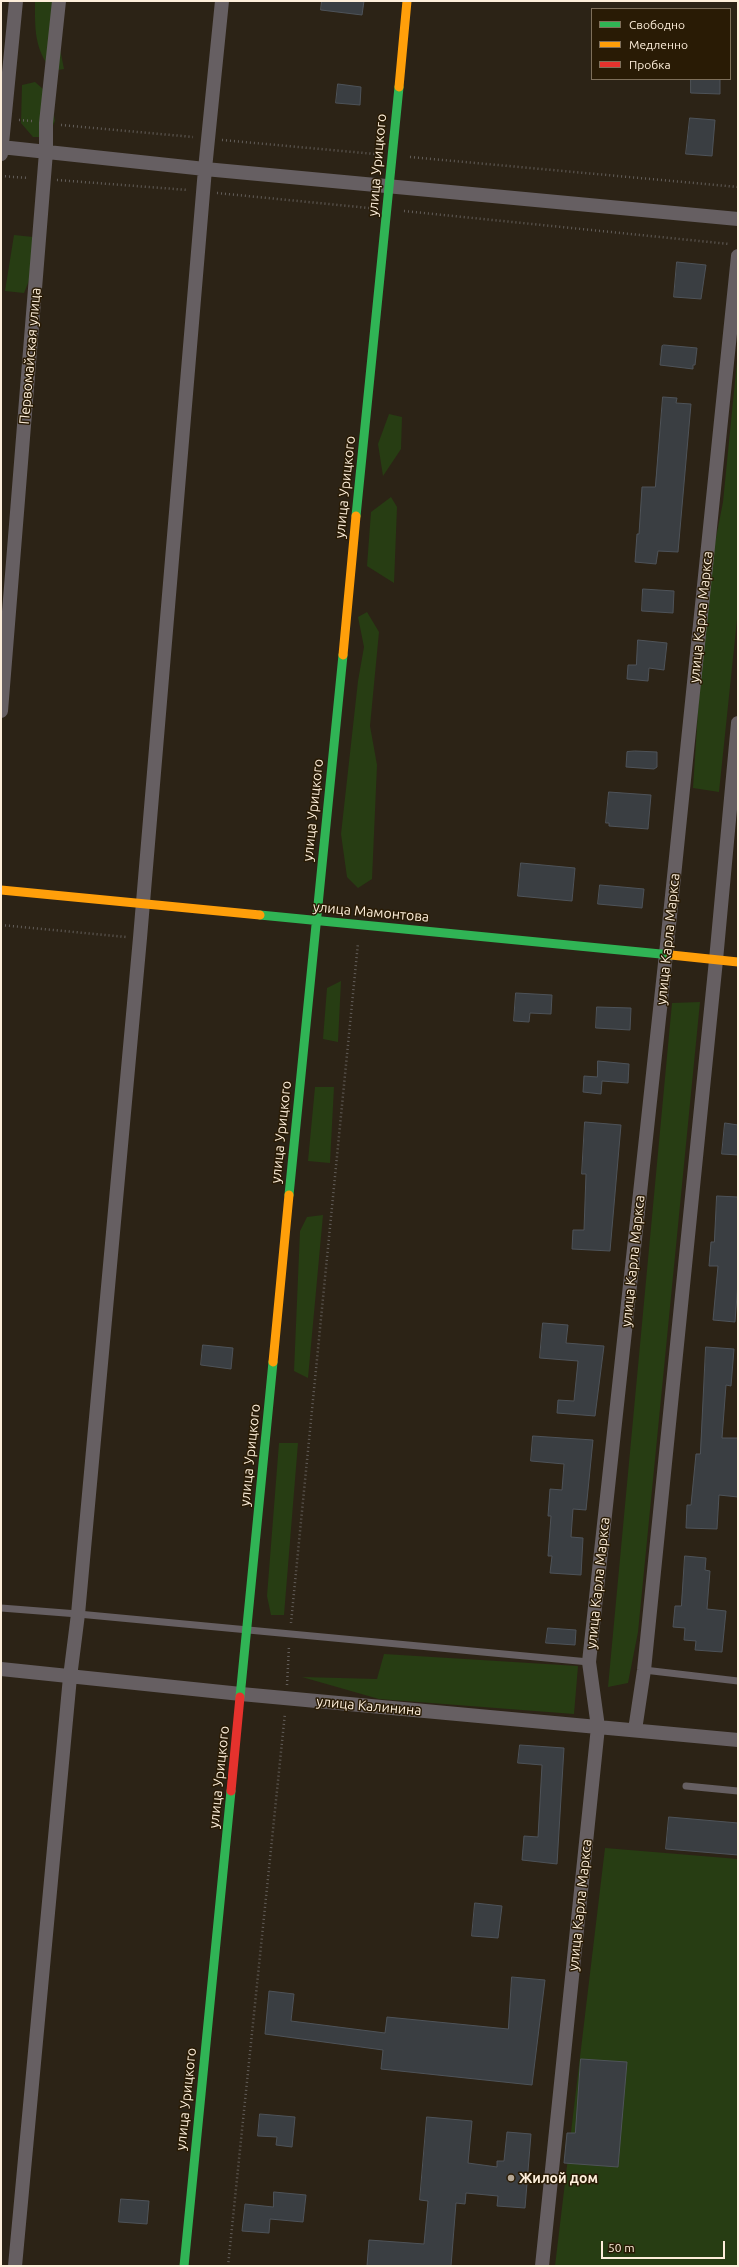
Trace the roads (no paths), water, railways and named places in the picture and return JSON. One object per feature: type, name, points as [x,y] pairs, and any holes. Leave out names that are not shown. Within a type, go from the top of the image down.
[{"type":"street","points":[[16,1],[1,150],[46,152],[205,169],[738,219]]},
{"type":"street","name":"Первомайская улица","points":[[1,711],[46,152],[46,123],[59,1]]},
{"type":"street","points":[[15,2266],[70,1677],[78,1614],[140,938],[205,169],[222,1]]},
{"type":"street","name":"улица Урицкого","points":[[184,2266],[316,920],[390,186],[407,1]]},
{"type":"street","name":"улица Карла Маркса","points":[[542,2266],[598,1727],[589,1662],[666,954],[738,256]]},
{"type":"street","points":[[635,1730],[644,1670],[716,960],[738,723]]},
{"type":"street","name":"улица Мамонтова","points":[[1,890],[738,962]]},
{"type":"street","name":"улица Калинина","points":[[1,1669],[286,1699],[738,1740]]},
{"type":"lane","points":[[1,1608],[589,1662]]},
{"type":"lane","points":[[644,1670],[738,1681]]},
{"type":"lane","points":[[686,1786],[738,1791]]},
{"type":"place","name":"Жилой дом","points":[[511,2178]]}]
